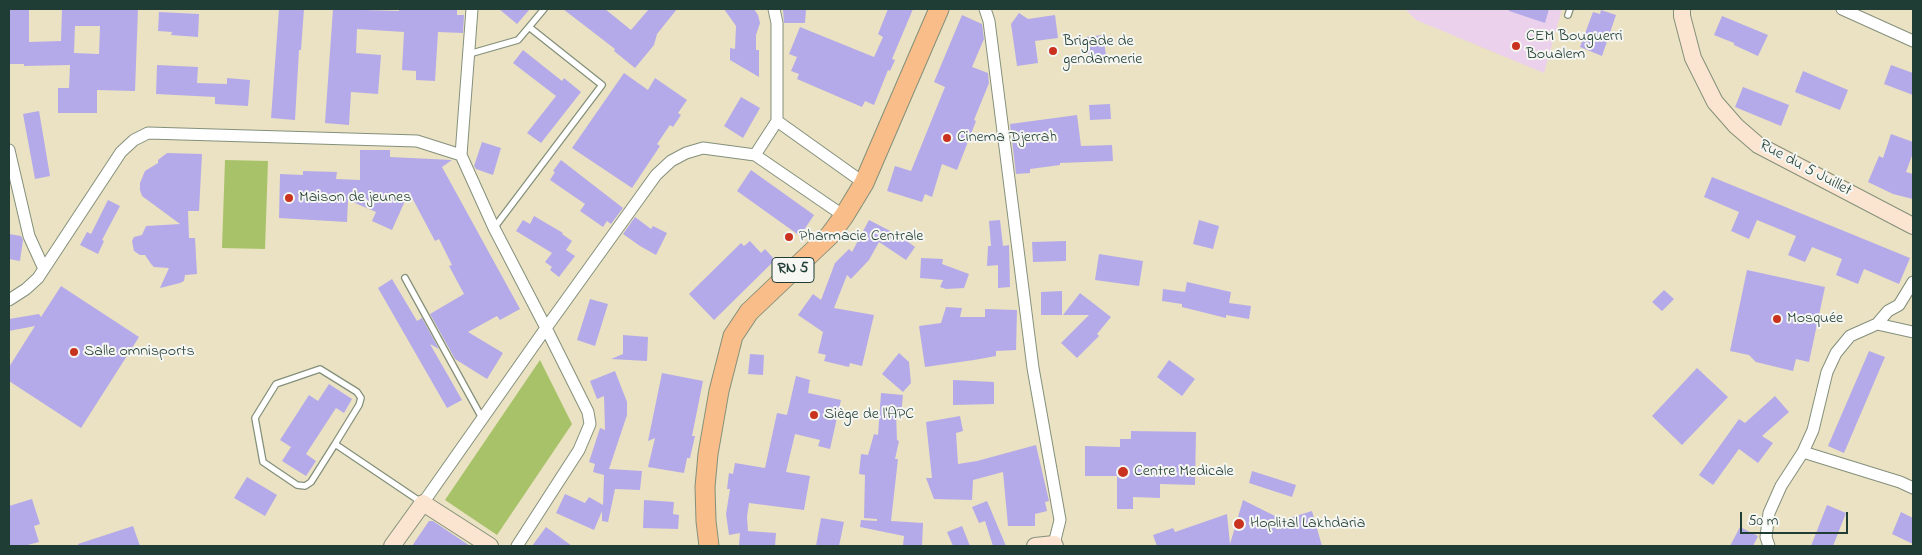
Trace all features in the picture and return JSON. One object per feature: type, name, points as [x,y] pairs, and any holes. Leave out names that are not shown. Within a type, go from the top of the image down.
[{"type":"main road","name":"RN 5","points":[[708,546],[705,487],[708,454],[719,391],[733,336],[749,312],[830,235],[844,216],[864,183],[929,28],[939,9]]},
{"type":"street","points":[[472,9],[461,155],[494,228],[588,412],[590,424],[579,450],[517,546]]},
{"type":"street","points":[[766,9],[777,23]]},
{"type":"street","points":[[755,155],[777,121],[777,23],[774,9]]},
{"type":"street","points":[[984,9],[989,20],[1033,368],[1060,520],[1055,545],[1035,546]]},
{"type":"street","name":"Rue du 5 Juillet","points":[[1682,9],[1682,16],[1694,58],[1715,102],[1736,126],[1758,145],[1913,226]]},
{"type":"street","points":[[1842,9],[1913,41]]},
{"type":"street","points":[[777,121],[864,183]]},
{"type":"street","points":[[9,300],[26,289],[38,278],[121,152],[134,140],[148,133],[416,141],[461,155]]},
{"type":"street","points":[[392,546],[641,194],[670,161],[686,153],[704,148],[755,155],[844,216]]},
{"type":"street","points":[[9,150],[29,236],[44,269]]},
{"type":"street","points":[[1769,546],[1766,537],[1769,513],[1781,486],[1803,452],[1813,430],[1826,372],[1836,353],[1850,336],[1877,324],[1888,311],[1899,305],[1913,282]]},
{"type":"street","points":[[1877,324],[1913,332]]},
{"type":"street","points":[[1803,452],[1900,482],[1913,488]]},
{"type":"street","points":[[423,503],[490,546]]},
{"type":"lane","points":[[469,54],[518,40],[544,9]]},
{"type":"lane","points":[[494,228],[602,85],[529,27]]},
{"type":"lane","points":[[405,278],[482,418]]},
{"type":"lane","points":[[320,370],[357,392],[360,398],[360,405],[335,444],[311,482],[305,486],[297,485],[263,462],[255,418],[276,384],[320,370]]},
{"type":"lane","points":[[335,444],[423,503]]},
{"type":"shaded area","name":"CEM Bouguerri Boualem","points":[[1405,9],[1562,9],[1544,73],[1416,20]]},
{"type":"green space","points":[[225,160],[268,161],[265,249],[222,248]]},
{"type":"green space","points":[[540,360],[572,424],[497,535],[445,500]]},
{"type":"building","points":[[9,9],[29,9],[29,42],[61,41],[62,9],[138,9],[135,91],[97,90],[97,113],[58,113],[58,88],[69,88],[70,65],[24,66],[24,64],[9,64]],"holes":[[[75,26],[100,26],[99,54],[74,53]]]},
{"type":"building","points":[[279,9],[304,9],[301,50],[299,50],[295,120],[271,118]]},
{"type":"building","points":[[333,9],[399,11],[399,9],[457,9],[457,15],[464,15],[463,33],[438,32],[435,81],[416,80],[416,71],[402,70],[404,32],[357,29],[356,53],[381,55],[378,94],[351,92],[349,125],[325,123]]},
{"type":"building","points":[[499,9],[530,9],[517,24]]},
{"type":"building","points":[[563,9],[605,9],[631,30],[649,9],[677,9],[657,34],[654,45],[635,68],[614,51],[615,49]]},
{"type":"building","points":[[724,9],[754,9],[758,15],[760,23],[756,35],[756,50],[759,50],[759,77],[730,60],[730,48],[735,49],[736,26]]},
{"type":"building","points":[[888,9],[913,9],[892,59],[895,60],[890,71],[888,70],[874,105],[865,101],[862,107],[797,79],[799,74],[791,71],[797,57],[789,54],[800,27],[874,57],[883,37],[878,34]]},
{"type":"building","points":[[1510,9],[1549,9],[1545,23],[1509,11]]},
{"type":"building","points":[[783,10],[806,10],[805,23],[784,23]]},
{"type":"building","points":[[1601,10],[1616,15],[1602,56],[1580,47],[1593,12],[1600,14]]},
{"type":"building","points":[[159,12],[199,14],[198,37],[171,35],[172,32],[158,31]]},
{"type":"building","points":[[1019,13],[1028,19],[1055,15],[1058,38],[1035,41],[1038,63],[1017,66],[1011,24]]},
{"type":"building","points":[[962,15],[982,24],[984,39],[972,67],[988,73],[989,83],[957,170],[942,164],[932,197],[925,194],[922,202],[887,191],[895,166],[911,171],[945,87],[934,82]]},
{"type":"building","points":[[1722,16],[1768,35],[1758,56],[1714,35]]},
{"type":"building","points":[[1103,35],[1107,62],[1089,64],[1086,37]]},
{"type":"building","points":[[523,50],[562,81],[564,78],[581,92],[541,143],[527,133],[556,96],[513,63]]},
{"type":"building","points":[[157,65],[198,67],[197,83],[227,84],[227,78],[250,80],[248,106],[215,104],[215,97],[156,94]]},
{"type":"building","points":[[1891,65],[1913,73],[1913,95],[1884,84]]},
{"type":"building","points":[[1803,71],[1848,90],[1840,110],[1795,92]]},
{"type":"building","points":[[624,73],[648,90],[655,78],[687,100],[678,113],[681,115],[673,127],[670,125],[657,144],[660,146],[632,188],[572,148]]},
{"type":"building","points":[[1743,87],[1789,105],[1781,126],[1735,107]]},
{"type":"building","points":[[741,97],[760,108],[743,138],[724,126]]},
{"type":"building","points":[[1110,104],[1111,119],[1090,120],[1089,105]]},
{"type":"building","points":[[39,111],[50,176],[35,179],[23,114]]},
{"type":"building","points":[[1077,115],[1081,146],[1112,145],[1113,161],[1060,163],[1060,165],[1030,169],[1030,173],[1016,174],[1010,124]]},
{"type":"building","points":[[1891,134],[1913,142],[1913,153],[1906,172],[1913,174],[1913,199],[1893,194],[1868,182],[1879,156],[1883,158]]},
{"type":"building","points":[[482,142],[501,148],[493,175],[476,169],[474,166]]},
{"type":"building","points":[[360,150],[390,150],[390,157],[452,160],[442,167],[520,309],[500,320],[497,316],[468,332],[503,353],[487,379],[455,359],[430,314],[464,294],[449,266],[452,265],[439,239],[435,241],[409,192],[392,230],[372,221],[376,212],[348,200],[347,222],[279,218],[280,174],[303,175],[303,171],[337,172],[336,179],[360,180]]},
{"type":"building","points":[[167,153],[202,154],[199,211],[188,211],[189,238],[195,238],[197,274],[185,275],[184,281],[160,288],[169,268],[154,267],[145,255],[140,255],[134,251],[132,241],[134,237],[142,235],[146,226],[180,224],[142,196],[140,190],[140,183],[145,171],[158,163],[158,160]]},
{"type":"building","points":[[561,160],[623,208],[611,224],[607,221],[603,227],[580,211],[585,204],[550,180],[555,172],[553,171]]},
{"type":"building","points":[[751,170],[814,215],[800,236],[737,191]]},
{"type":"building","points":[[1712,177],[1910,258],[1899,284],[1864,269],[1858,284],[1836,275],[1842,259],[1812,247],[1805,262],[1788,255],[1796,236],[1757,220],[1749,239],[1731,231],[1739,212],[1704,197]]},
{"type":"building","points":[[108,200],[120,206],[102,240],[104,241],[98,254],[80,245],[87,232],[91,234]]},
{"type":"building","points":[[534,216],[563,233],[572,241],[566,250],[575,256],[559,277],[550,270],[552,267],[545,262],[552,253],[516,231],[523,220],[530,224]]},
{"type":"building","points":[[635,217],[651,229],[653,226],[667,233],[656,255],[623,234]]},
{"type":"building","points":[[869,220],[900,236],[915,247],[906,260],[879,242],[869,260],[851,279],[847,275],[834,308],[874,315],[862,366],[850,363],[849,367],[824,361],[826,355],[818,353],[823,332],[798,315],[813,294],[821,300],[835,263],[849,249],[852,252]]},
{"type":"building","points":[[1000,220],[1003,246],[1009,245],[1010,287],[998,288],[998,265],[987,266],[988,246],[991,246],[989,221]]},
{"type":"building","points":[[1199,220],[1219,226],[1213,249],[1193,244]]},
{"type":"building","points":[[9,234],[21,236],[23,240],[20,261],[9,259]]},
{"type":"building","points":[[750,241],[761,253],[765,249],[775,260],[714,320],[689,294],[741,243],[744,246]]},
{"type":"building","points":[[1066,241],[1066,261],[1033,262],[1032,242]]},
{"type":"building","points":[[1099,254],[1143,261],[1139,286],[1095,280]]},
{"type":"building","points":[[921,258],[943,259],[942,264],[969,274],[964,288],[946,289],[940,287],[943,280],[920,278]]},
{"type":"building","name":"Mosquée","points":[[1747,270],[1825,287],[1809,362],[1796,359],[1793,371],[1756,362],[1749,355],[1730,351]]},
{"type":"building","points":[[392,279],[417,321],[422,318],[439,349],[430,344],[462,400],[447,408],[378,288]]},
{"type":"building","points":[[1187,282],[1231,292],[1229,303],[1251,306],[1249,319],[1226,315],[1226,318],[1182,307],[1182,304],[1162,301],[1163,289],[1185,292]]},
{"type":"building","name":"Salle omnisports","points":[[61,286],[139,337],[81,428],[9,381],[9,367],[35,326],[9,331],[9,319],[39,314],[41,317]]},
{"type":"building","points":[[1664,290],[1674,299],[1662,311],[1652,302]]},
{"type":"building","points":[[1062,291],[1062,315],[1041,315],[1041,292]]},
{"type":"building","points":[[1080,293],[1111,317],[1097,334],[1099,336],[1077,358],[1061,343],[1089,315],[1063,315]]},
{"type":"building","points":[[590,299],[608,304],[595,346],[577,340]]},
{"type":"building","points":[[946,307],[962,308],[960,317],[985,317],[985,309],[1017,310],[1016,350],[996,351],[996,356],[925,367],[919,326],[941,323]]},
{"type":"building","points":[[623,335],[648,337],[647,361],[611,359],[623,354]]},
{"type":"building","points":[[1869,351],[1885,357],[1844,453],[1828,446]]},
{"type":"building","points":[[899,353],[909,362],[911,383],[903,392],[882,374]]},
{"type":"building","points":[[750,354],[764,355],[763,375],[748,374]]},
{"type":"building","points":[[1169,360],[1195,379],[1182,396],[1157,377]]},
{"type":"building","points":[[1697,368],[1728,397],[1682,445],[1652,416]]},
{"type":"building","points":[[615,371],[627,402],[627,415],[609,469],[642,471],[640,490],[615,489],[608,522],[602,521],[602,511],[594,530],[556,513],[565,494],[585,503],[589,497],[603,505],[604,475],[593,472],[595,464],[589,462],[600,428],[605,430],[604,396],[597,399],[590,381]]},
{"type":"building","points":[[662,373],[703,381],[692,436],[695,436],[684,473],[648,467],[655,438],[648,441]]},
{"type":"building","points":[[796,376],[810,380],[808,393],[841,400],[830,449],[818,446],[820,440],[795,434],[786,472],[810,476],[804,510],[749,503],[748,531],[776,533],[775,546],[739,546],[740,533],[729,535],[726,514],[730,489],[727,489],[729,473],[733,474],[735,463],[765,468],[777,413],[787,415]]},
{"type":"building","points":[[953,380],[994,382],[994,404],[953,405]]},
{"type":"building","points":[[329,384],[352,399],[344,413],[336,408],[306,454],[316,461],[306,476],[282,461],[291,447],[280,440],[309,395],[318,401]]},
{"type":"building","points":[[881,393],[903,395],[901,415],[896,414],[897,440],[899,441],[895,459],[898,459],[891,521],[923,523],[922,546],[903,546],[904,536],[860,527],[861,520],[877,521],[877,519],[864,518],[865,475],[859,474],[861,454],[868,455],[874,434],[878,435]]},
{"type":"building","points":[[1775,396],[1789,412],[1762,436],[1773,443],[1758,463],[1739,449],[1713,485],[1699,475],[1739,419],[1745,423]]},
{"type":"building","points":[[960,416],[963,431],[956,433],[958,464],[977,461],[1036,445],[1049,501],[1045,502],[1047,511],[1035,514],[1035,526],[1008,526],[1003,472],[973,480],[972,500],[934,499],[926,478],[932,478],[926,422]]},
{"type":"building","name":"Centre Medicale","points":[[1131,431],[1196,432],[1195,485],[1160,484],[1160,498],[1133,497],[1133,509],[1117,509],[1117,476],[1085,476],[1085,446],[1120,447],[1120,439],[1131,439]]},
{"type":"building","points":[[1252,471],[1296,485],[1292,497],[1249,483]]},
{"type":"building","points":[[247,477],[277,495],[265,516],[234,498]]},
{"type":"building","points":[[32,499],[40,524],[34,526],[39,542],[24,546],[9,546],[9,506]]},
{"type":"building","points":[[644,500],[674,502],[673,514],[679,515],[678,529],[643,528]]},
{"type":"building","name":"Hoplital Lakhdaria","points":[[1243,500],[1283,520],[1312,511],[1322,546],[1157,546],[1153,535],[1173,528],[1175,532],[1227,514],[1230,544]]},
{"type":"building","points":[[987,501],[1006,546],[993,546],[985,521],[979,523],[972,507]]},
{"type":"building","points":[[1827,505],[1846,513],[1833,546],[1811,546]]},
{"type":"building","points":[[1901,512],[1913,518],[1913,544],[1892,534]]},
{"type":"building","points":[[821,518],[844,522],[839,546],[816,546]]},
{"type":"building","points":[[429,521],[433,521],[470,546],[412,546]]},
{"type":"building","points":[[133,526],[140,546],[79,546],[78,544]]},
{"type":"building","points":[[962,526],[970,546],[953,546],[947,532]]},
{"type":"building","points":[[546,527],[572,546],[532,546]]},
{"type":"building","points":[[1740,527],[1758,536],[1753,546],[1730,546]]},
{"type":"place","name":"CEM Bouguerri Boualem","points":[[1516,46]]},
{"type":"place","name":"Brigade de gendarmerie","points":[[1053,51]]},
{"type":"place","name":"Cinema Djerrah","points":[[947,138]]},
{"type":"place","name":"Maison de jeunes","points":[[289,198]]},
{"type":"place","name":"Pharmacie Centrale","points":[[789,237]]},
{"type":"place","name":"Mosquée","points":[[1777,319]]},
{"type":"place","name":"Salle omnisports","points":[[74,352]]},
{"type":"place","name":"Siège de l'APC","points":[[814,415]]},
{"type":"place","name":"Centre Medicale","points":[[1123,472]]},
{"type":"place","name":"Hoplital Lakhdaria","points":[[1239,524]]}]
